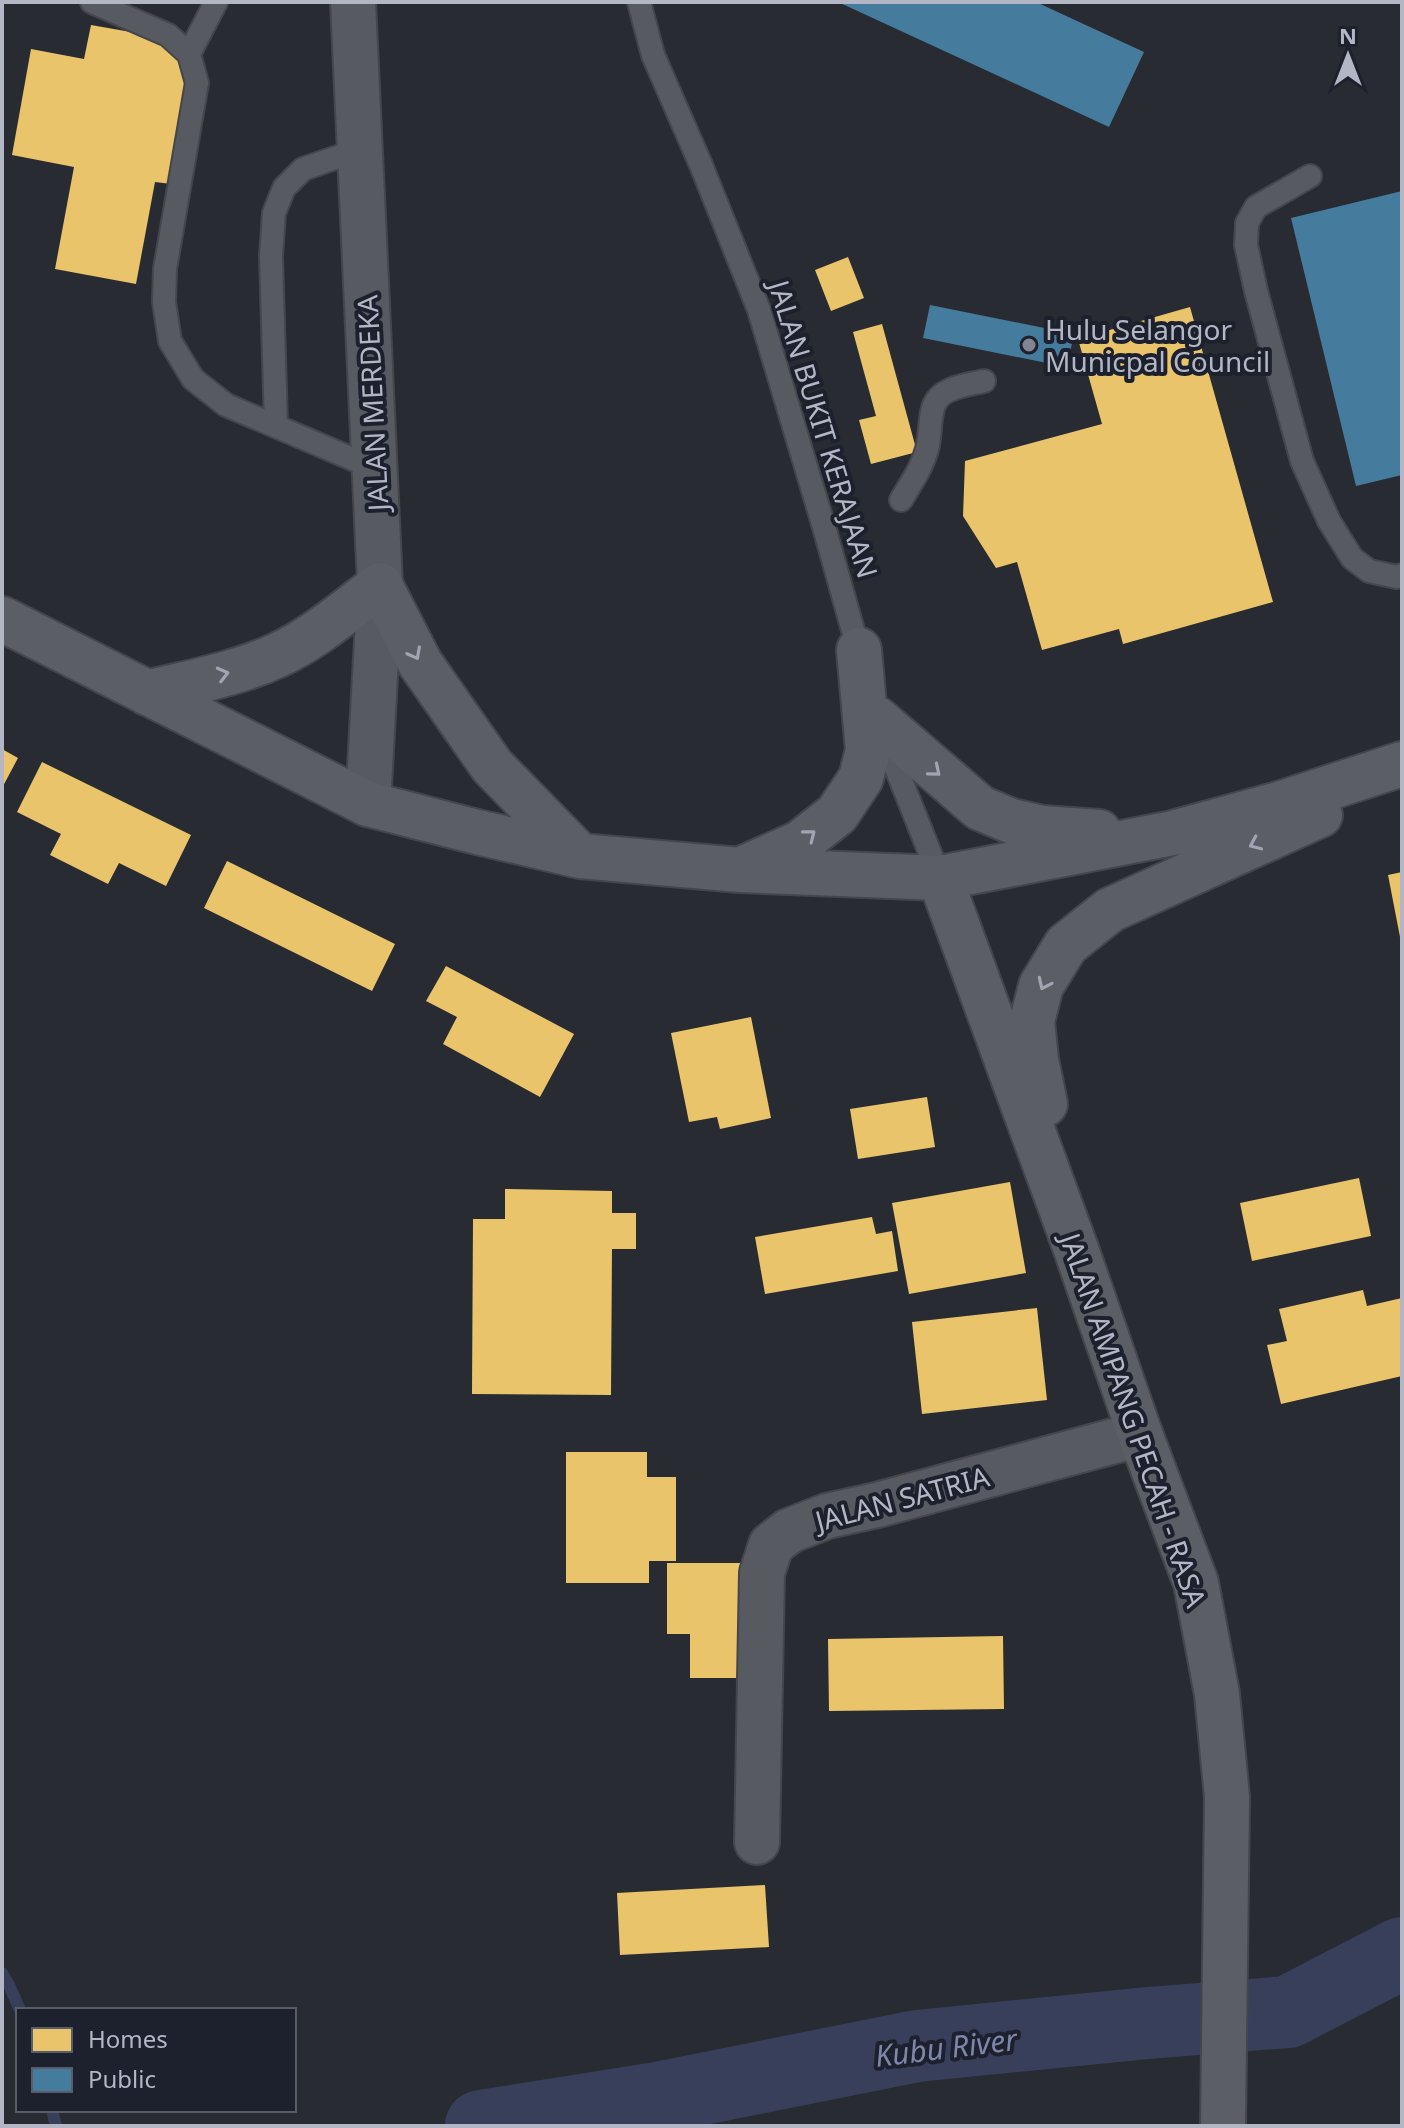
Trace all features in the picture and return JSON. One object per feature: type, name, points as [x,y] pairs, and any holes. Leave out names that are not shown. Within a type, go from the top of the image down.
[{"type":"main road","points":[[147,693],[236,671],[280,654],[328,624],[380,585],[420,663],[492,766],[580,856]]},
{"type":"main road","points":[[2,619],[368,804],[580,856],[740,870],[940,878],[1173,833],[1279,804],[1402,764]]},
{"type":"main road","points":[[740,870],[800,843],[837,814],[861,778],[868,750],[859,650]]},
{"type":"main road","points":[[877,719],[980,808],[1011,821],[1042,828],[1173,833]]},
{"type":"main road","points":[[1076,1249],[1036,1060],[1032,1021],[1041,986],[1066,945],[1110,910],[1402,777]]},
{"type":"main road","name":"JALAN AMPANG PECAH - RASA","points":[[940,878],[1196,1583],[1217,1694],[1227,1797],[1224,2124]]},
{"type":"street","name":"JALAN MERDEKA","points":[[353,2],[380,585],[368,804]]},
{"type":"street","name":"JALAN SATRIA","points":[[757,1842],[762,1573],[771,1545],[789,1531],[827,1516],[1140,1434]]},
{"type":"lane","points":[[92,2],[168,35],[189,54],[197,83],[165,269],[164,302],[170,341],[193,379],[226,405],[376,469]]},
{"type":"lane","points":[[189,54],[216,2]]},
{"type":"lane","name":"JALAN BUKIT KERAJAAN","points":[[639,2],[653,55],[759,310],[877,719],[940,878]]},
{"type":"lane","points":[[276,426],[271,256],[274,213],[284,188],[303,169],[361,149]]},
{"type":"lane","points":[[1310,176],[1256,207],[1247,223],[1246,245],[1256,291],[1302,461],[1329,521],[1352,558],[1369,571],[1397,577],[1402,575]]},
{"type":"lane","points":[[901,500],[928,447],[934,403],[944,393],[984,381]]},
{"type":"building: Homes","points":[[91,25],[165,38],[164,47],[187,51],[182,77],[191,78],[171,184],[155,182],[136,284],[55,269],[74,167],[12,155],[31,49],[84,59]]},
{"type":"building: Homes","points":[[848,257],[864,298],[831,311],[815,270]]},
{"type":"building: Homes","points":[[1190,307],[1273,602],[1123,644],[1119,629],[1042,650],[1017,562],[996,568],[963,516],[965,461],[1102,424],[1078,339]]},
{"type":"building: Homes","points":[[882,324],[917,452],[871,464],[859,420],[876,416],[853,332]]},
{"type":"building: Homes","points":[[2,749],[18,758],[2,788]]},
{"type":"building: Homes","points":[[42,762],[191,835],[166,886],[119,863],[108,884],[50,855],[61,834],[17,812]]},
{"type":"building: Homes","points":[[227,861],[395,944],[372,991],[204,908]]},
{"type":"building: Homes","points":[[1402,872],[1402,942],[1401,942],[1388,875]]},
{"type":"building: Homes","points":[[446,966],[574,1034],[540,1097],[443,1044],[457,1017],[426,1001]]},
{"type":"building: Homes","points":[[751,1017],[771,1118],[720,1129],[717,1117],[689,1122],[671,1033]]},
{"type":"building: Homes","points":[[927,1097],[935,1147],[858,1159],[850,1109]]},
{"type":"building: Homes","points":[[1359,1178],[1371,1236],[1252,1261],[1240,1203]]},
{"type":"building: Homes","points":[[1010,1182],[1026,1273],[909,1294],[892,1203]]},
{"type":"building: Homes","points":[[505,1189],[612,1191],[612,1213],[636,1213],[636,1249],[612,1249],[611,1395],[472,1394],[473,1219],[505,1219]]},
{"type":"building: Homes","points":[[872,1217],[876,1234],[892,1231],[898,1271],[765,1294],[755,1237]]},
{"type":"building: Homes","points":[[1363,1290],[1367,1306],[1402,1298],[1402,1376],[1281,1404],[1267,1345],[1287,1341],[1279,1309]]},
{"type":"building: Homes","points":[[1037,1308],[1047,1400],[922,1414],[912,1322]]},
{"type":"building: Homes","points":[[566,1452],[647,1452],[647,1477],[676,1477],[676,1561],[649,1561],[649,1583],[566,1583]]},
{"type":"building: Homes","points":[[667,1563],[746,1563],[746,1678],[690,1678],[690,1634],[667,1634]]},
{"type":"building: Homes","points":[[1003,1636],[1004,1709],[829,1711],[828,1639]]},
{"type":"building: Homes","points":[[765,1885],[769,1947],[620,1955],[617,1893]]},
{"type":"building: Public","points":[[838,2],[1036,2],[1144,52],[1109,127]]},
{"type":"building: Public","points":[[1402,191],[1402,475],[1356,486],[1291,218]]},
{"type":"building: Public","points":[[930,305],[1074,334],[1067,367],[923,338]]},
{"type":"waterway","name":"Kubu River","points":[[481,2126],[657,2098],[917,2046],[1288,2012],[1402,1953]]},
{"type":"waterway","points":[[2,1973],[19,2008]]},
{"type":"waterway","points":[[52,2112],[56,2126]]},
{"type":"place","name":"Hulu Selangor Municpal Council","points":[[1029,345]]}]
